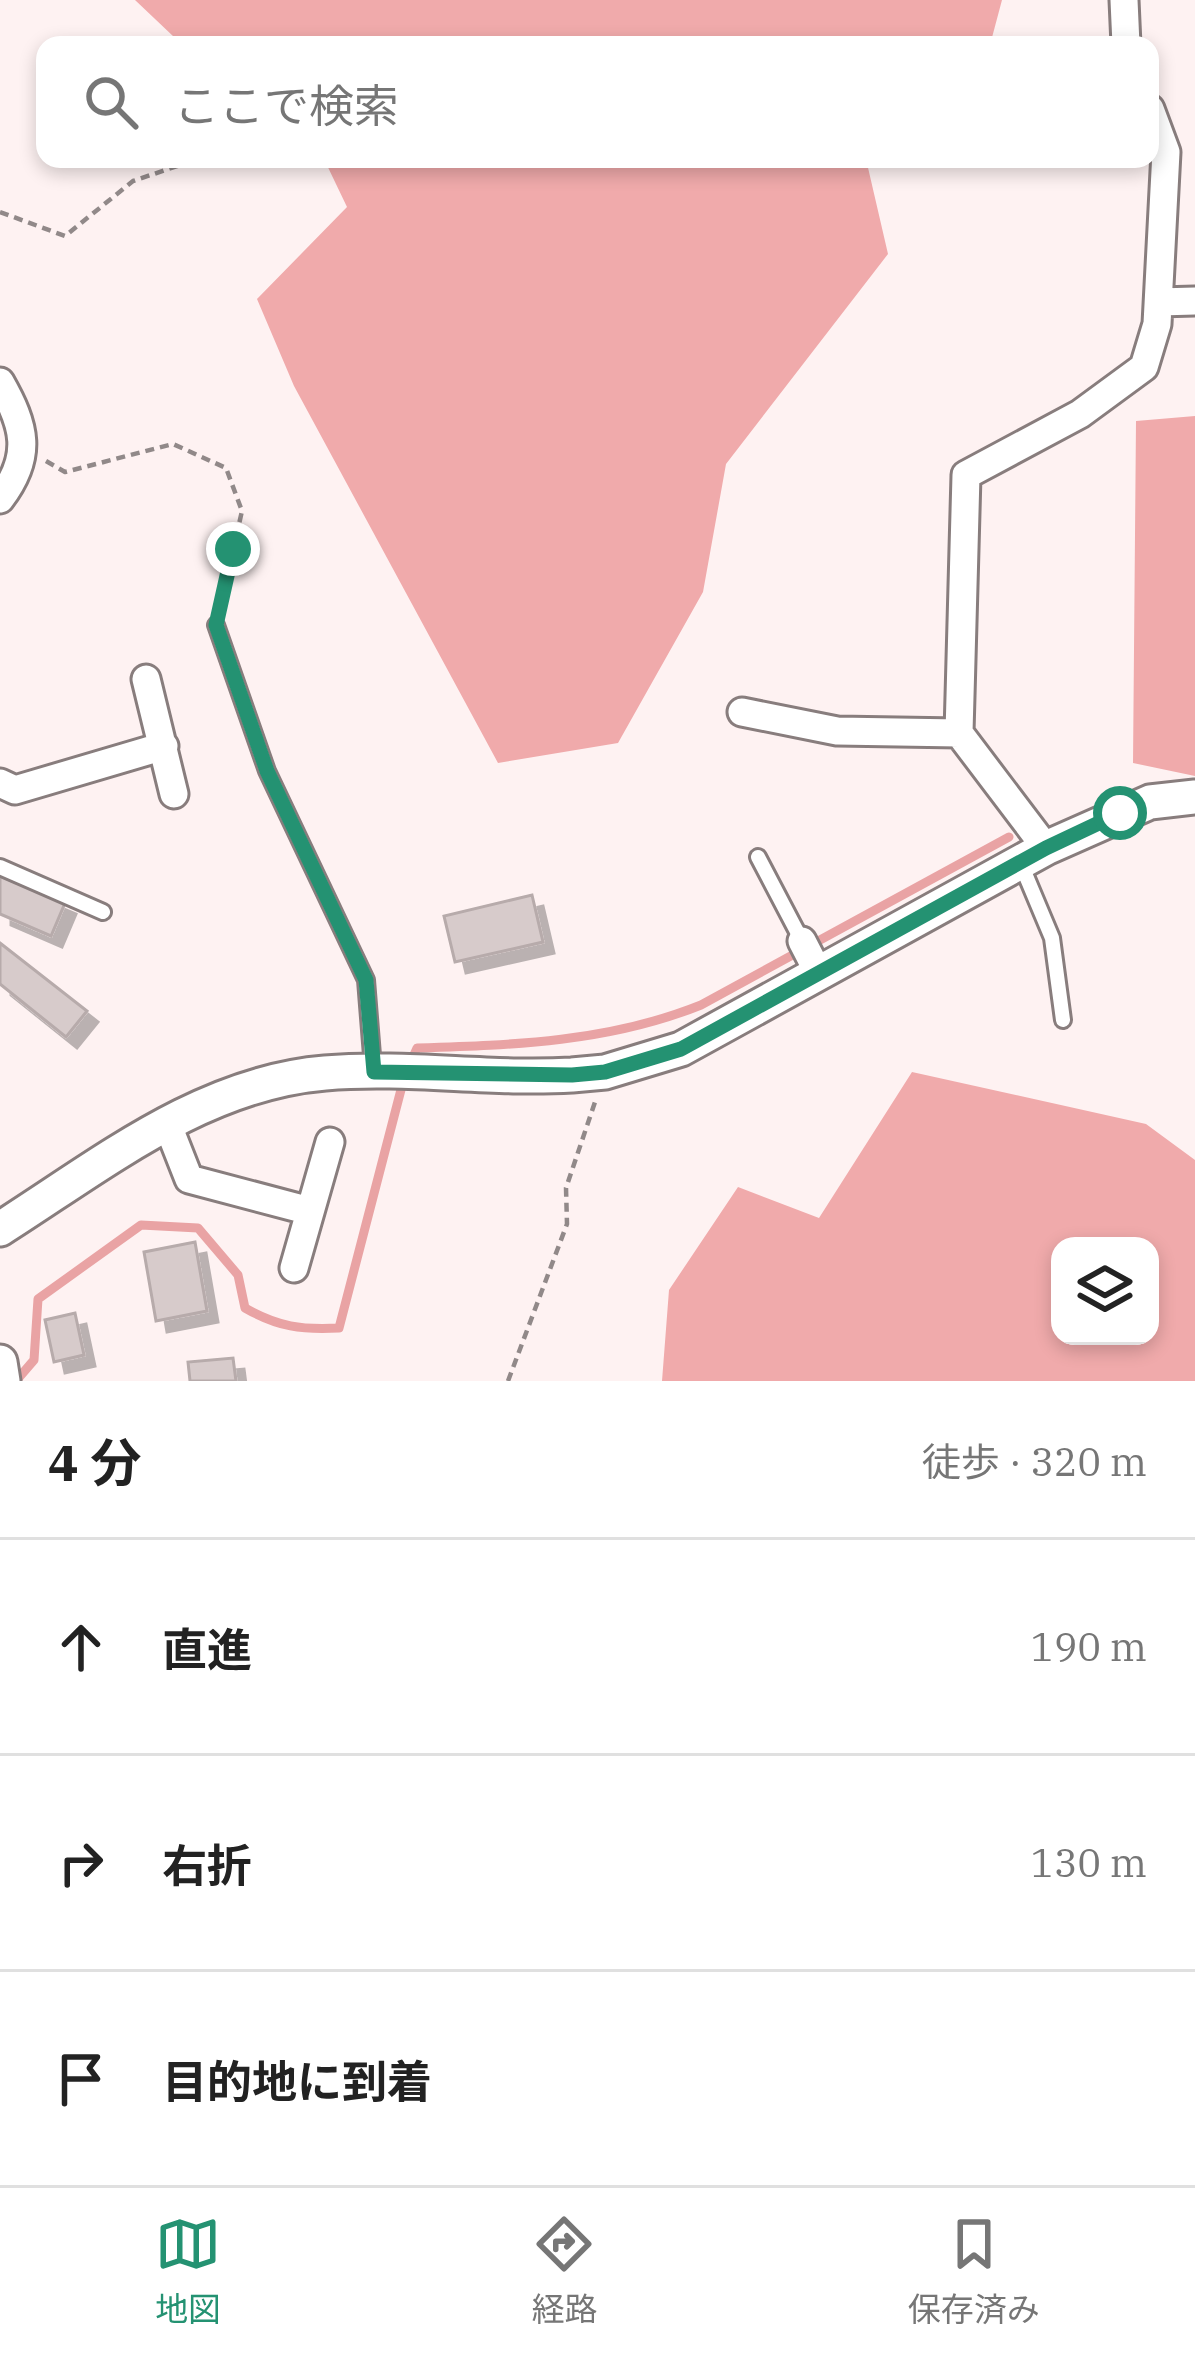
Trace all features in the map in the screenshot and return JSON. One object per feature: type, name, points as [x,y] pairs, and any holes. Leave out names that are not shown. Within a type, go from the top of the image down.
[{"type":"street","points":[[1124,0],[1126,36]]},
{"type":"street","points":[[1034,855],[959,733],[966,476],[1080,414],[1144,367],[1159,302],[1166,152],[1159,133]]},
{"type":"street","points":[[1159,302],[1195,301]]},
{"type":"street","points":[[0,382],[22,420],[26,449],[15,480],[0,499]]},
{"type":"street","points":[[146,679],[174,794]]},
{"type":"street","points":[[742,712],[837,731],[959,733]]},
{"type":"street","points":[[0,783],[15,790],[164,746]]},
{"type":"street","points":[[0,1229],[167,1123],[273,1081],[380,1073],[605,1072],[681,1049],[810,956],[1150,802],[1195,797]]},
{"type":"street","points":[[167,1123],[189,1179],[310,1210]]},
{"type":"street","points":[[294,1268],[330,1142]]},
{"type":"street","points":[[0,1366],[3,1381]]},
{"type":"lane","points":[[216,625],[267,771],[366,980],[380,1073]]},
{"type":"lane","points":[[1034,855],[1064,1020]]},
{"type":"lane","points":[[758,857],[810,956]]},
{"type":"lane","points":[[0,867],[103,911]]},
{"type":"path","points":[[0,212],[65,236],[133,182],[173,168]]},
{"type":"path","points":[[26,449],[64,472],[173,444],[226,468],[242,511],[216,625]]},
{"type":"path","points":[[508,1381],[567,1224],[566,1188],[605,1072]]},
{"type":"shaded area","points":[[135,0],[1002,0],[992,36],[173,36]]},
{"type":"shaded area","points":[[328,168],[868,168],[888,254],[726,464],[703,592],[618,743],[498,763],[294,386],[257,299],[347,207]]},
{"type":"shaded area","points":[[1195,416],[1195,776],[1133,763],[1136,421]]},
{"type":"shaded area","points":[[912,1072],[1146,1124],[1195,1160],[1195,1381],[662,1381],[669,1290],[738,1187],[819,1218]]},
{"type":"building","points":[[0,876],[65,903],[51,936],[0,914]]},
{"type":"building","points":[[532,895],[543,942],[455,962],[444,916]]},
{"type":"building","points":[[0,943],[87,1011],[66,1037],[0,984]]},
{"type":"building","points":[[195,1242],[207,1311],[156,1321],[144,1252]]},
{"type":"building","points":[[75,1313],[84,1355],[54,1362],[45,1320]]},
{"type":"building","points":[[233,1358],[236,1381],[190,1381],[188,1362]]},
{"type":"waterway","points":[[409,1066],[417,1048],[597,1034],[701,1005],[1009,837]]},
{"type":"waterway","points":[[16,1381],[34,1360],[38,1299],[141,1225],[198,1228],[238,1275],[245,1308],[290,1326],[339,1328],[403,1082]]},
{"type":"route","points":[[233,549],[216,625],[267,771],[366,980],[374,1072],[529,1078],[572,1075],[605,1072],[681,1049],[1046,848],[1120,813]]}]
